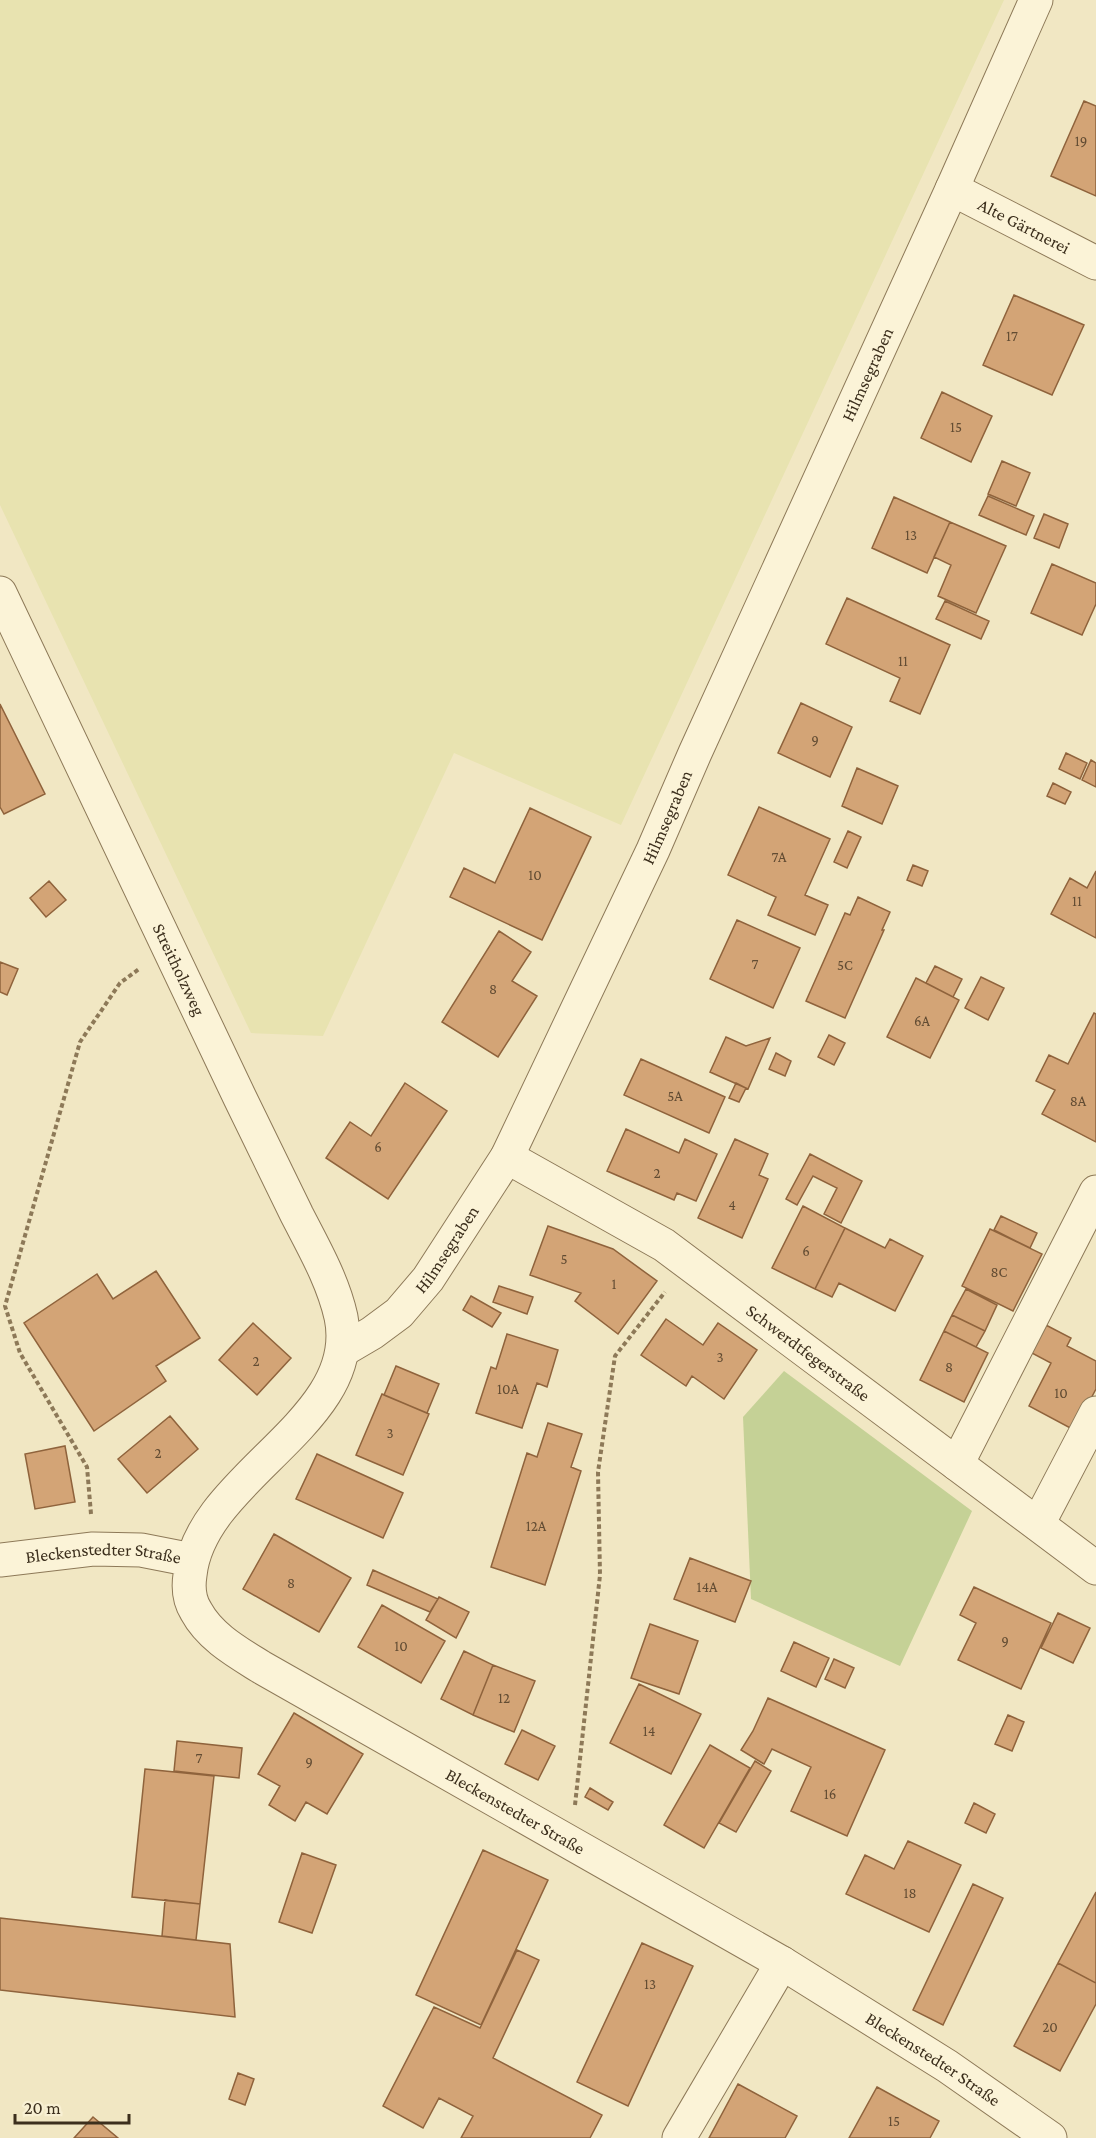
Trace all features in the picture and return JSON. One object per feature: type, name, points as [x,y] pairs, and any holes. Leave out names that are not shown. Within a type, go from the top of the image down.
[{"type":"street","name":"Hilmsegraben","points":[[344,1350],[399,1313],[428,1279],[507,1156],[653,850],[1036,0]]},
{"type":"street","name":"Alte Gärtnerei","points":[[952,189],[1096,263]]},
{"type":"street","name":"Streitholzweg","points":[[0,593],[267,1156],[328,1276],[341,1319],[344,1350]]},
{"type":"street","name":"Schwerdtfegerstraße","points":[[507,1156],[664,1245],[1096,1568]]},
{"type":"street","points":[[957,1464],[1096,1192]]},
{"type":"street","points":[[192,1560],[201,1537],[224,1505],[319,1403],[336,1372],[344,1350]]},
{"type":"street","points":[[1038,1524],[1096,1413]]},
{"type":"street","name":"Bleckenstedter Straße","points":[[0,1560],[93,1549],[141,1550],[192,1560],[189,1580],[190,1597],[196,1611],[211,1632],[226,1644],[261,1667],[782,1963],[938,2060],[1050,2138]]},
{"type":"street","points":[[679,2138],[782,1963]]},
{"type":"path","points":[[93,1549],[87,1467],[20,1353],[5,1306],[80,1042],[120,983],[168,947]]},
{"type":"path","points":[[571,1843],[600,1575],[598,1472],[615,1356],[687,1262]]},
{"type":"shaded area","points":[[0,0],[1004,0],[621,825],[454,753],[323,1036],[251,1033],[0,505]]},
{"type":"green space","points":[[784,1371],[972,1511],[900,1666],[751,1599],[743,1417]]},
{"type":"building","points":[[1084,101],[1096,106],[1096,196],[1051,176]]},
{"type":"building","points":[[1014,295],[1084,325],[1052,395],[983,365]]},
{"type":"building","points":[[942,392],[992,416],[971,462],[921,438]]},
{"type":"building","points":[[1002,461],[1030,473],[1016,506],[988,494]]},
{"type":"building","points":[[988,496],[1034,516],[1026,535],[979,515]]},
{"type":"building","points":[[894,497],[950,522],[927,573],[872,548]]},
{"type":"building","points":[[1044,514],[1068,524],[1059,548],[1034,538]]},
{"type":"building","points":[[950,522],[1006,546],[976,613],[938,596],[951,565],[934,557]]},
{"type":"building","points":[[1052,564],[1096,583],[1096,604],[1082,635],[1031,613]]},
{"type":"building","points":[[847,598],[950,645],[920,714],[890,701],[900,678],[826,644]]},
{"type":"building","points":[[945,601],[989,621],[981,639],[936,619]]},
{"type":"building","points":[[801,703],[852,727],[830,777],[778,753]]},
{"type":"building","points":[[0,704],[45,794],[4,814],[0,807]]},
{"type":"building","points":[[1066,753],[1087,763],[1080,779],[1059,769]]},
{"type":"building","points":[[1091,760],[1096,763],[1096,787],[1082,780]]},
{"type":"building","points":[[857,768],[898,786],[882,824],[842,806]]},
{"type":"building","points":[[1053,783],[1071,792],[1065,804],[1047,796]]},
{"type":"building","points":[[759,807],[830,839],[805,895],[828,905],[815,935],[768,915],[776,897],[728,875]]},
{"type":"building","points":[[530,808],[591,837],[542,940],[450,897],[464,868],[495,883]]},
{"type":"building","points":[[848,831],[861,837],[847,868],[834,862]]},
{"type":"building","points":[[913,865],[928,871],[922,886],[907,880]]},
{"type":"building","points":[[1096,871],[1096,938],[1051,914],[1070,878],[1087,888]]},
{"type":"building","points":[[49,881],[66,900],[46,917],[30,898]]},
{"type":"building","points":[[858,897],[890,912],[845,1018],[806,1001],[845,913],[850,915]]},
{"type":"building","points":[[737,920],[800,948],[773,1008],[710,979]]},
{"type":"building","points":[[499,931],[531,952],[512,981],[537,996],[498,1057],[442,1022]]},
{"type":"building","points":[[0,962],[18,969],[7,995],[0,992]]},
{"type":"building","points":[[935,966],[962,979],[953,997],[926,983]]},
{"type":"building","points":[[981,977],[1004,988],[988,1020],[965,1008]]},
{"type":"building","points":[[916,978],[959,1000],[930,1058],[887,1037]]},
{"type":"building","points":[[1094,1013],[1096,1014],[1096,1142],[1042,1114],[1055,1090],[1036,1081],[1049,1055],[1068,1064]]},
{"type":"building","points":[[829,1035],[845,1043],[834,1065],[818,1057]]},
{"type":"building","points":[[726,1037],[746,1046],[770,1038],[748,1089],[710,1072]]},
{"type":"building","points":[[776,1053],[791,1061],[785,1076],[769,1069]]},
{"type":"building","points":[[641,1059],[725,1097],[709,1133],[624,1095]]},
{"type":"building","points":[[405,1083],[447,1111],[388,1199],[326,1158],[350,1122],[371,1136]]},
{"type":"building","points":[[736,1083],[746,1088],[739,1102],[729,1098]]},
{"type":"building","points":[[626,1129],[679,1153],[685,1139],[717,1154],[696,1201],[677,1193],[674,1200],[607,1171]]},
{"type":"building","points":[[735,1139],[768,1154],[759,1175],[768,1179],[742,1238],[698,1218]]},
{"type":"building","points":[[810,1154],[862,1181],[841,1223],[824,1214],[837,1188],[813,1176],[797,1205],[786,1199]]},
{"type":"building","points":[[803,1206],[845,1228],[815,1289],[772,1268]]},
{"type":"building","points":[[1001,1216],[1037,1233],[1030,1248],[994,1230]]},
{"type":"building","points":[[548,1226],[613,1249],[657,1281],[618,1334],[575,1301],[581,1293],[530,1275]]},
{"type":"building","points":[[845,1228],[885,1248],[890,1239],[923,1256],[895,1311],[839,1283],[832,1297],[815,1289]]},
{"type":"building","points":[[990,1229],[1042,1254],[1013,1311],[962,1286]]},
{"type":"building","points":[[156,1271],[200,1338],[156,1366],[166,1381],[94,1431],[24,1323],[97,1274],[113,1299]]},
{"type":"building","points":[[499,1286],[533,1297],[527,1314],[493,1302]]},
{"type":"building","points":[[966,1289],[997,1305],[985,1331],[952,1315]]},
{"type":"building","points":[[471,1296],[501,1313],[492,1327],[463,1310]]},
{"type":"building","points":[[952,1315],[985,1331],[976,1347],[944,1331]]},
{"type":"building","points":[[666,1319],[703,1345],[718,1323],[757,1350],[724,1399],[692,1376],[686,1386],[641,1355]]},
{"type":"building","points":[[253,1323],[291,1358],[257,1395],[219,1360]]},
{"type":"building","points":[[1042,1323],[1071,1338],[1067,1346],[1096,1361],[1096,1389],[1074,1430],[1029,1406],[1051,1363],[1028,1351]]},
{"type":"building","points":[[944,1331],[988,1353],[964,1402],[920,1380]]},
{"type":"building","points":[[507,1334],[558,1350],[547,1387],[537,1383],[522,1428],[476,1413],[491,1367],[496,1369]]},
{"type":"building","points":[[396,1366],[439,1384],[427,1413],[384,1395]]},
{"type":"building","points":[[382,1394],[429,1414],[403,1475],[356,1455]]},
{"type":"building","points":[[170,1416],[198,1449],[147,1493],[118,1459]]},
{"type":"building","points":[[548,1423],[582,1434],[571,1467],[581,1471],[545,1585],[491,1567],[527,1453],[537,1457]]},
{"type":"building","points":[[65,1446],[75,1502],[35,1509],[25,1454]]},
{"type":"building","points":[[317,1454],[403,1493],[383,1538],[296,1499]]},
{"type":"building","points":[[274,1534],[351,1578],[319,1632],[243,1589]]},
{"type":"building","points":[[690,1558],[751,1581],[735,1622],[674,1599]]},
{"type":"building","points":[[373,1570],[438,1599],[430,1612],[367,1585]]},
{"type":"building","points":[[974,1587],[1051,1623],[1021,1689],[958,1660],[976,1623],[960,1615]]},
{"type":"building","points":[[439,1597],[469,1612],[456,1638],[426,1620]]},
{"type":"building","points":[[382,1605],[445,1641],[421,1683],[358,1647]]},
{"type":"building","points":[[1058,1613],[1090,1628],[1073,1663],[1041,1648]]},
{"type":"building","points":[[650,1624],[698,1641],[679,1694],[631,1678]]},
{"type":"building","points":[[794,1642],[829,1658],[816,1687],[781,1671]]},
{"type":"building","points":[[464,1651],[493,1665],[473,1715],[441,1699]]},
{"type":"building","points":[[834,1659],[854,1668],[845,1688],[825,1679]]},
{"type":"building","points":[[493,1665],[535,1681],[514,1732],[473,1715]]},
{"type":"building","points":[[639,1684],[701,1714],[671,1774],[610,1743]]},
{"type":"building","points":[[768,1698],[885,1750],[847,1836],[791,1811],[811,1767],[772,1749],[764,1764],[741,1750],[753,1731]]},
{"type":"building","points":[[294,1713],[363,1754],[327,1814],[306,1802],[295,1821],[269,1805],[280,1786],[258,1774]]},
{"type":"building","points":[[1008,1715],[1024,1722],[1012,1751],[995,1744]]},
{"type":"building","points":[[522,1730],[555,1746],[538,1780],[505,1764]]},
{"type":"building","points":[[177,1741],[242,1748],[239,1778],[174,1771]]},
{"type":"building","points":[[710,1745],[750,1768],[704,1848],[664,1825]]},
{"type":"building","points":[[755,1761],[771,1771],[736,1832],[719,1823]]},
{"type":"building","points":[[145,1769],[214,1776],[200,1904],[132,1897]]},
{"type":"building","points":[[590,1788],[613,1802],[608,1810],[585,1797]]},
{"type":"building","points":[[974,1803],[995,1814],[986,1833],[965,1823]]},
{"type":"building","points":[[908,1841],[961,1865],[929,1932],[846,1894],[865,1855],[894,1869]]},
{"type":"building","points":[[483,1850],[548,1880],[481,2025],[416,1995]]},
{"type":"building","points":[[302,1853],[336,1865],[312,1933],[279,1922]]},
{"type":"building","points":[[973,1884],[1003,1898],[943,2025],[913,2010]]},
{"type":"building","points":[[1096,1892],[1096,1983],[1058,1963]]},
{"type":"building","points":[[165,1900],[200,1904],[196,1940],[162,1936]]},
{"type":"building","points":[[0,1918],[230,1944],[235,2017],[0,1990]]},
{"type":"building","points":[[642,1943],[693,1966],[628,2106],[577,2082]]},
{"type":"building","points":[[517,1950],[539,1960],[493,2058],[602,2115],[590,2138],[461,2138],[473,2116],[439,2098],[423,2128],[383,2106],[434,2007],[480,2028]]},
{"type":"building","points":[[1058,1963],[1096,1983],[1096,2004],[1060,2071],[1014,2046]]},
{"type":"building","points":[[238,2073],[254,2079],[245,2105],[229,2099]]},
{"type":"building","points":[[738,2084],[797,2116],[785,2138],[709,2138]]},
{"type":"building","points":[[877,2087],[939,2121],[930,2138],[849,2138]]},
{"type":"building","points":[[93,2117],[118,2138],[74,2138]]}]
